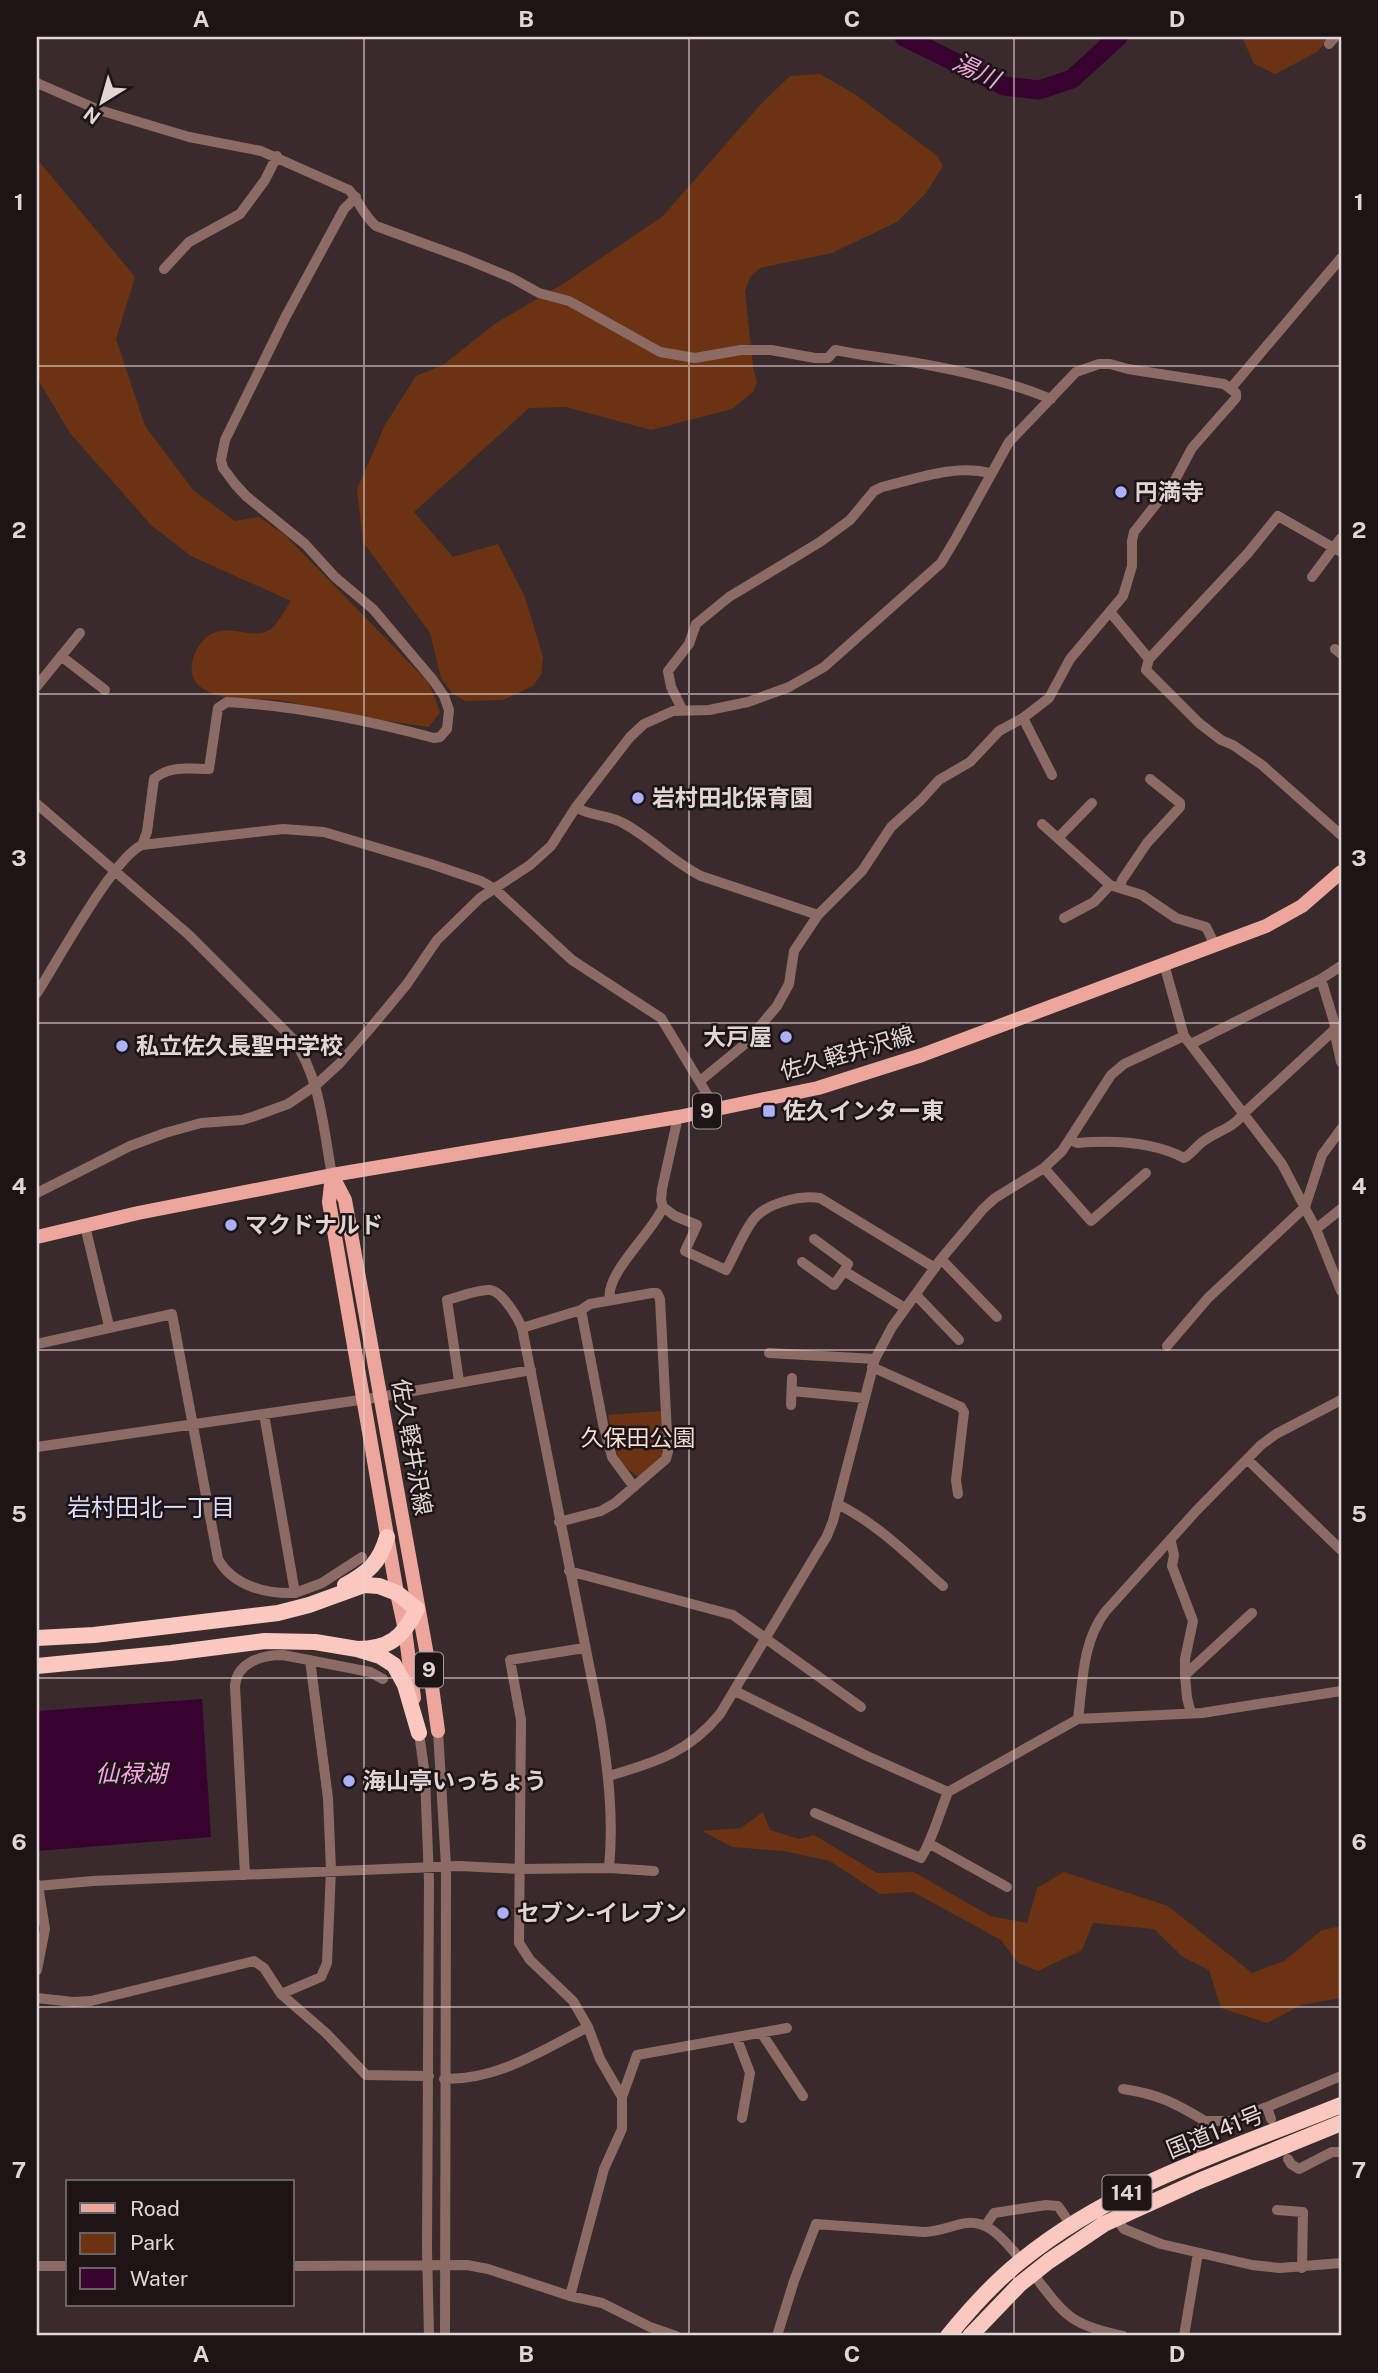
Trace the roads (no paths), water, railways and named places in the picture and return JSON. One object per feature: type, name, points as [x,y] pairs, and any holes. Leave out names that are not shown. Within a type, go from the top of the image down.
[{"type":"highway","points":[[309,1605],[371,1568],[381,1556],[387,1537]]},
{"type":"highway","points":[[37,1638],[94,1635],[269,1614],[309,1605],[364,1585],[379,1586],[397,1593],[417,1609],[405,1630],[380,1647],[358,1649]]},
{"type":"highway","points":[[37,1647],[94,1635]]},
{"type":"highway","points":[[37,1666],[281,1640],[358,1649],[380,1656],[398,1670],[419,1733]]},
{"type":"highway","name":"国道141号","points":[[947,2336],[1021,2260],[1071,2225],[1126,2194],[1341,2105]]},
{"type":"highway","name":"国道141号","points":[[970,2336],[1032,2274],[1080,2239],[1116,2218],[1266,2152],[1341,2123]]},
{"type":"main road","name":"佐久軽井沢線","points":[[37,1237],[138,1213],[331,1175],[678,1117],[808,1090],[879,1070],[1266,926],[1302,906],[1341,872]]},
{"type":"main road","name":"佐久軽井沢線","points":[[331,1175],[345,1200],[430,1672],[438,1731]]},
{"type":"main road","name":"佐久軽井沢線","points":[[331,1175],[329,1202],[405,1630],[419,1733]]},
{"type":"street","points":[[37,83],[99,110],[189,137],[277,156],[349,190],[368,219],[376,226],[466,259],[512,278],[539,293],[569,301],[660,352],[695,358],[741,350],[771,350],[828,358],[835,350],[979,376],[1051,399]]},
{"type":"street","points":[[164,269],[189,242],[240,214],[265,180],[277,156]]},
{"type":"street","points":[[142,845],[147,832],[154,779],[173,769],[209,769],[218,708],[227,702],[288,708],[389,726],[434,738],[440,737],[447,729],[449,710],[444,696],[399,639],[373,609],[335,577],[304,544],[246,496],[223,468],[221,460],[225,440],[286,316],[344,209],[356,197]]},
{"type":"street","points":[[1231,388],[1341,258]]},
{"type":"street","points":[[37,1193],[130,1146],[201,1123],[242,1121],[288,1104],[316,1085],[340,1063],[373,1025],[407,984],[437,940],[480,898],[551,846],[576,807],[636,731],[653,719],[682,709],[709,710],[748,702],[789,687],[824,667],[941,563],[1009,442],[1076,372],[1099,364],[1224,384],[1231,388],[1236,393],[1236,398],[1192,448],[1175,480],[1134,532],[1124,596],[1070,659],[1049,698],[1023,718],[999,731],[970,762],[939,779],[921,800],[891,827],[862,871],[818,915],[793,951],[789,984],[777,1006],[745,1044],[699,1081]]},
{"type":"street","points":[[682,709],[671,687],[668,671],[689,644],[696,624],[729,597],[820,542],[850,520],[874,491],[882,487],[938,474],[972,470],[990,473]]},
{"type":"street","points":[[1312,577],[1339,546],[1278,516],[1248,553],[1149,659],[1146,670],[1199,723],[1262,765],[1341,835]]},
{"type":"street","points":[[1110,612],[1149,659]]},
{"type":"street","points":[[37,686],[80,633]]},
{"type":"street","points":[[61,656],[105,690]]},
{"type":"street","points":[[1023,718],[1040,766],[1052,775]]},
{"type":"street","points":[[1063,918],[1094,902],[1122,880],[1147,843],[1180,807],[1180,803],[1150,779]]},
{"type":"street","points":[[1058,838],[1092,803]]},
{"type":"street","points":[[37,804],[188,935],[284,1028],[302,1052],[316,1085],[331,1175]]},
{"type":"street","points":[[576,807],[585,813],[623,822],[686,869],[701,876],[818,915]]},
{"type":"street","points":[[1042,824],[1115,886],[1143,895],[1176,918],[1206,928],[1216,945]]},
{"type":"street","points":[[37,993],[115,870],[130,852],[142,845],[283,828],[324,832],[431,864],[481,881],[495,889],[572,960],[660,1018],[716,1110]]},
{"type":"street","points":[[1164,964],[1187,1040],[1282,1164],[1306,1206],[1341,1291]]},
{"type":"street","points":[[609,1776],[652,1763],[687,1747],[710,1727],[735,1691],[819,1553],[833,1521],[864,1398],[884,1339],[938,1264],[995,1198],[1044,1168],[1062,1151],[1106,1081],[1117,1069],[1321,979],[1341,966]]},
{"type":"street","points":[[1321,979],[1335,1025],[1341,1062]]},
{"type":"street","points":[[1070,1140],[1077,1143],[1138,1143],[1184,1158],[1199,1144],[1238,1121],[1334,1030]]},
{"type":"street","points":[[678,1117],[661,1200],[663,1207],[675,1216],[697,1225],[685,1251],[726,1270],[752,1220],[759,1214],[794,1198],[820,1198],[938,1264],[998,1317]]},
{"type":"street","points":[[1167,1346],[1208,1298],[1306,1206],[1322,1155],[1341,1129]]},
{"type":"street","points":[[1044,1168],[1091,1221],[1146,1173]]},
{"type":"street","points":[[1125,1172],[1135,1182]]},
{"type":"street","points":[[610,1300],[609,1289],[663,1207]]},
{"type":"street","points":[[1316,1229],[1341,1209]]},
{"type":"street","points":[[85,1226],[109,1326]]},
{"type":"street","points":[[802,1262],[834,1285],[848,1264],[814,1239]]},
{"type":"street","points":[[844,1271],[905,1308]]},
{"type":"street","points":[[459,1381],[447,1300],[490,1290],[497,1293],[518,1316],[531,1370],[609,1776],[609,1868]]},
{"type":"street","points":[[522,1328],[581,1310],[590,1304],[652,1293],[657,1293],[660,1299],[668,1452],[666,1459],[661,1466],[601,1511],[559,1522]]},
{"type":"street","points":[[916,1295],[959,1340]]},
{"type":"street","points":[[581,1310],[612,1457],[634,1487]]},
{"type":"street","points":[[37,1344],[172,1314],[218,1559],[222,1567],[243,1583],[270,1591],[295,1593],[323,1583],[362,1556]]},
{"type":"street","points":[[769,1353],[874,1363],[961,1407],[964,1412],[956,1480],[958,1494]]},
{"type":"street","points":[[37,1447],[362,1399],[531,1370]]},
{"type":"street","points":[[791,1405],[792,1378]]},
{"type":"street","points":[[792,1391],[864,1398]]},
{"type":"street","points":[[1078,1719],[1091,1633],[1105,1612],[1247,1459],[1276,1434],[1341,1400]]},
{"type":"street","points":[[264,1414],[295,1593]]},
{"type":"street","points":[[1247,1459],[1341,1550]]},
{"type":"street","points":[[837,1504],[879,1531],[943,1586]]},
{"type":"street","points":[[1171,1542],[1174,1555],[1172,1566],[1193,1621],[1185,1658],[1187,1698],[1191,1713]]},
{"type":"street","points":[[569,1571],[733,1615],[861,1707]]},
{"type":"street","points":[[1185,1675],[1252,1613]]},
{"type":"street","points":[[584,1648],[510,1660],[521,1720],[519,1933],[523,1951],[573,2001],[588,2027],[600,2059],[622,2097]]},
{"type":"street","points":[[245,1875],[236,1679],[248,1664],[270,1655],[370,1672],[383,1679]]},
{"type":"street","points":[[281,1994],[317,1980],[326,1969],[331,1870],[327,1776],[310,1660]]},
{"type":"street","points":[[735,1691],[867,1756],[948,1792]]},
{"type":"street","points":[[815,1813],[921,1858],[930,1844],[933,1828],[948,1792],[1078,1719],[1191,1713],[1341,1691]]},
{"type":"street","points":[[438,1731],[446,1867],[445,2336]]},
{"type":"street","points":[[419,1733],[425,1776],[428,1868],[429,2336]]},
{"type":"street","points":[[930,1844],[1007,1887]]},
{"type":"street","points":[[37,1970],[45,1929],[38,1886],[331,1870],[446,1867],[609,1868],[654,1871]]},
{"type":"street","points":[[37,1997],[73,2002],[91,2001],[254,1961],[264,1968],[281,1994],[326,2033],[366,2075],[429,2076]]},
{"type":"street","points":[[444,2079],[477,2078],[501,2071],[588,2027]]},
{"type":"street","points":[[570,2296],[604,2169],[622,2129],[622,2097],[637,2055],[787,2028]]},
{"type":"street","points":[[762,2034],[796,2092]]},
{"type":"street","points":[[737,2039],[750,2073],[741,2118]]},
{"type":"street","points":[[1123,2089],[1149,2093],[1171,2101],[1205,2121],[1231,2121],[1341,2076]]},
{"type":"street","points":[[1267,2107],[1271,2119]]},
{"type":"street","points":[[1200,2162],[1196,2152],[1205,2121]]},
{"type":"street","points":[[1288,2159],[1299,2169],[1332,2152],[1341,2152]]},
{"type":"street","points":[[985,2226],[994,2213],[1046,2205],[1058,2206],[1071,2225]]},
{"type":"street","points":[[1277,2210],[1303,2212],[1302,2268]]},
{"type":"street","points":[[1116,2218],[1124,2229],[1160,2244],[1252,2265],[1302,2268],[1341,2263]]},
{"type":"street","points":[[777,2336],[816,2224],[924,2232],[937,2231],[960,2223],[985,2226],[999,2234],[1021,2260]]},
{"type":"street","points":[[1184,2336],[1198,2253]]},
{"type":"street","points":[[294,2266],[467,2265],[615,2307],[650,2327],[676,2336]]},
{"type":"street","points":[[37,2266],[66,2266]]},
{"type":"street","points":[[1032,2274],[1064,2313],[1074,2320],[1097,2331],[1123,2336]]},
{"type":"water","name":"仙禄湖","points":[[202,1699],[211,1837],[37,1851],[37,1711]]},
{"type":"waterway","name":"湯川","points":[[904,37],[1004,86],[1039,90],[1072,79],[1118,37]]},
{"type":"place","name":"円満寺","points":[[1121,492]]},
{"type":"place","name":"岩村田北保育園","points":[[638,798]]},
{"type":"place","name":"大戸屋","points":[[786,1037]]},
{"type":"place","name":"私立佐久長聖中学校","points":[[122,1046]]},
{"type":"place","name":"佐久インター東","points":[[769,1111]]},
{"type":"place","name":"マクドナルド","points":[[231,1225]]},
{"type":"place","name":"海山亭いっちょう","points":[[349,1781]]},
{"type":"place","name":"セブン-イレブン","points":[[503,1913]]},
{"type":"district","name":"岩村田北一丁目","points":[[151,1508]]},
{"type":"park label","name":"久保田公園","points":[[638,1438]]}]
